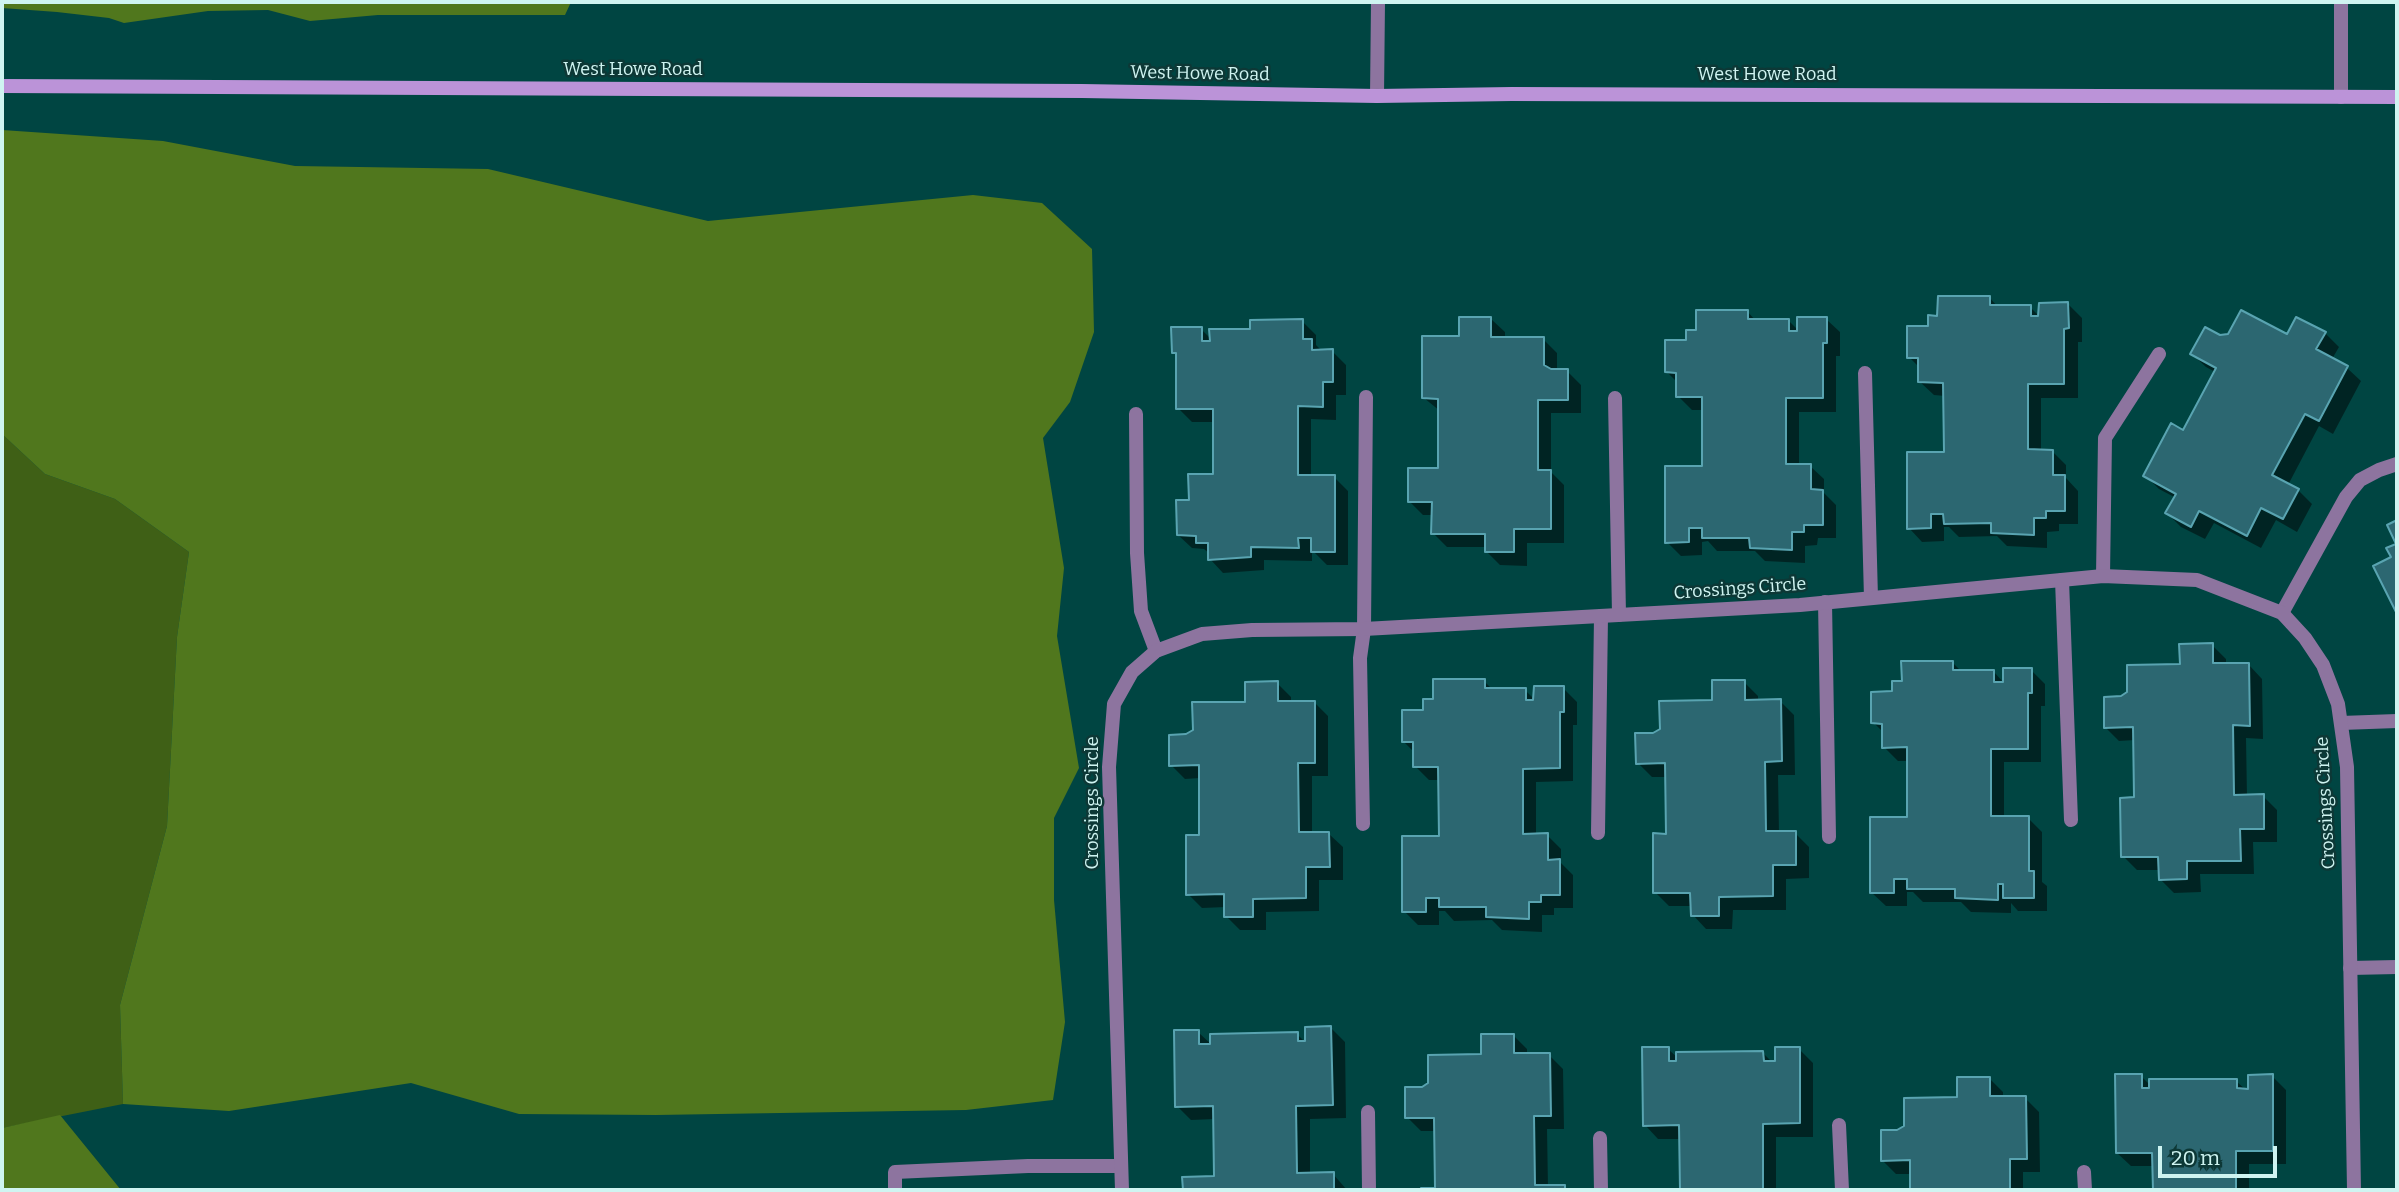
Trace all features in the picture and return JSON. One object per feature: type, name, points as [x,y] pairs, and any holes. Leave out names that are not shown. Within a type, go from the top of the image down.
[{"type":"main road","name":"West Howe Road","points":[[2,86],[1069,90],[1377,96],[1526,94],[2397,97]]},
{"type":"street","points":[[1377,96],[1378,2]]},
{"type":"street","points":[[2341,2],[2341,97]]},
{"type":"street","points":[[2103,576],[2105,438],[2159,355]]},
{"type":"street","points":[[1865,373],[1871,597]]},
{"type":"street","points":[[1363,824],[1360,658],[1364,629],[1366,397]]},
{"type":"street","points":[[1615,398],[1619,615]]},
{"type":"street","points":[[1136,414],[1137,553],[1141,611],[1156,651]]},
{"type":"street","points":[[2282,613],[2346,497],[2360,481],[2397,464]]},
{"type":"street","name":"Crossings Circle","points":[[1122,1190],[1109,767],[1114,704],[1132,672],[1156,651],[1202,634],[1252,630],[1364,629],[1825,602],[2103,576],[2197,580],[2282,613],[2305,638],[2323,665],[2338,704],[2347,767],[2354,1190]]},
{"type":"street","points":[[2062,580],[2071,820]]},
{"type":"street","points":[[1825,602],[1829,837]]},
{"type":"street","points":[[1598,833],[1601,616]]},
{"type":"street","points":[[2341,723],[2397,721]]},
{"type":"street","points":[[2350,968],[2397,967]]},
{"type":"street","points":[[1368,1112],[1369,1190]]},
{"type":"street","points":[[1839,1125],[1842,1190]]},
{"type":"street","points":[[1600,1138],[1601,1190]]},
{"type":"street","points":[[895,1190],[895,1172],[1028,1166],[1121,1166]]},
{"type":"street","points":[[2084,1172],[2085,1190]]},
{"type":"green space","points":[[2,2],[571,2],[565,15],[378,15],[310,21],[268,10],[208,11],[124,23],[109,18],[2,8]]},
{"type":"green space","points":[[2,130],[163,141],[295,166],[488,169],[708,221],[973,195],[1042,203],[1092,249],[1094,332],[1070,402],[1043,438],[1064,568],[1057,636],[1079,768],[1054,818],[1054,900],[1065,1022],[1053,1100],[966,1110],[656,1115],[519,1114],[411,1083],[229,1111],[123,1104],[120,1005],[167,826],[177,637],[189,552],[115,499],[45,474],[2,434]]},
{"type":"green space","points":[[2,434],[45,474],[115,499],[189,552],[177,637],[167,826],[120,1005],[123,1104],[2,1128]]},
{"type":"green space","points":[[60,1115],[121,1190],[2,1190],[2,1128]]},
{"type":"building","points":[[1938,296],[1990,296],[1990,305],[2031,305],[2031,316],[2038,316],[2039,303],[2068,302],[2069,328],[2064,329],[2064,384],[2028,384],[2028,449],[2053,450],[2053,475],[2065,475],[2065,511],[2046,511],[2046,518],[2034,518],[2034,535],[1991,533],[1991,523],[1944,524],[1943,514],[1931,514],[1931,528],[1907,529],[1907,452],[1944,452],[1943,383],[1918,382],[1918,358],[1907,358],[1907,326],[1928,326],[1928,315],[1937,316]]},
{"type":"building","points":[[1696,310],[1748,310],[1748,319],[1789,319],[1789,331],[1797,331],[1797,317],[1827,317],[1827,343],[1823,343],[1823,398],[1786,398],[1786,464],[1811,464],[1811,489],[1823,490],[1823,525],[1804,525],[1804,532],[1792,532],[1792,550],[1750,548],[1749,538],[1702,538],[1702,528],[1689,528],[1689,542],[1665,543],[1665,466],[1702,466],[1702,397],[1676,397],[1676,373],[1665,372],[1665,340],[1686,340],[1686,330],[1696,330]]},
{"type":"building","points":[[2241,310],[2287,334],[2296,317],[2326,332],[2316,349],[2348,366],[2319,421],[2305,414],[2272,475],[2299,489],[2283,519],[2261,508],[2247,536],[2199,511],[2191,527],[2165,513],[2176,494],[2143,476],[2171,423],[2183,430],[2216,368],[2190,354],[2205,327],[2220,335],[2228,334]]},
{"type":"building","points":[[1459,317],[1491,317],[1491,337],[1544,337],[1544,365],[1551,369],[1568,369],[1568,400],[1538,400],[1538,470],[1551,470],[1551,529],[1514,529],[1514,552],[1485,552],[1485,534],[1431,534],[1432,502],[1408,502],[1408,468],[1438,468],[1438,399],[1422,398],[1422,336],[1459,336]]},
{"type":"building","points":[[1303,319],[1303,339],[1312,339],[1312,350],[1333,349],[1333,382],[1323,382],[1323,407],[1298,406],[1298,475],[1335,475],[1335,552],[1311,552],[1311,538],[1298,538],[1299,548],[1251,547],[1251,557],[1208,560],[1208,543],[1196,543],[1196,536],[1177,535],[1176,500],[1189,500],[1188,474],[1213,474],[1213,409],[1176,409],[1176,353],[1172,353],[1171,327],[1202,327],[1202,341],[1210,341],[1209,329],[1250,329],[1250,320]]},
{"type":"building","points":[[2397,520],[2396,612],[2373,566],[2391,557],[2386,548],[2396,544],[2387,525]]},
{"type":"building","points":[[2213,643],[2213,663],[2249,663],[2250,726],[2233,725],[2234,795],[2264,794],[2264,829],[2240,829],[2241,861],[2187,861],[2187,879],[2159,880],[2158,857],[2121,857],[2120,798],[2134,797],[2133,727],[2104,728],[2104,697],[2121,696],[2127,692],[2127,665],[2180,664],[2179,644]]},
{"type":"building","points":[[1901,661],[1953,661],[1953,670],[1994,670],[1994,682],[2003,682],[2003,668],[2032,668],[2032,693],[2028,693],[2028,749],[1991,749],[1991,816],[2029,816],[2029,871],[2034,871],[2034,898],[2003,898],[2003,884],[1998,884],[1998,900],[1955,898],[1955,889],[1907,889],[1907,879],[1894,879],[1894,893],[1870,893],[1870,817],[1907,817],[1907,747],[1882,748],[1882,724],[1871,723],[1871,692],[1892,691],[1892,681],[1902,681]]},
{"type":"building","points":[[1433,679],[1485,679],[1485,688],[1526,688],[1526,700],[1533,700],[1534,686],[1564,686],[1564,712],[1560,712],[1560,768],[1523,769],[1523,834],[1548,833],[1548,860],[1560,859],[1560,895],[1541,895],[1541,902],[1529,902],[1529,919],[1486,917],[1486,907],[1439,907],[1439,898],[1426,898],[1426,912],[1402,912],[1402,836],[1439,836],[1438,767],[1413,767],[1413,742],[1402,742],[1402,710],[1423,710],[1423,699],[1433,699]]},
{"type":"building","points":[[1712,680],[1745,680],[1745,700],[1781,699],[1782,761],[1765,762],[1766,831],[1796,831],[1796,865],[1773,865],[1773,896],[1719,897],[1719,916],[1691,916],[1690,893],[1653,893],[1653,833],[1666,834],[1665,763],[1636,764],[1635,733],[1653,733],[1660,729],[1659,701],[1712,700]]},
{"type":"building","points":[[1278,681],[1278,701],[1315,701],[1315,763],[1298,763],[1299,832],[1329,832],[1330,867],[1306,867],[1306,898],[1253,899],[1253,917],[1224,917],[1224,894],[1186,895],[1186,835],[1199,835],[1199,765],[1169,766],[1169,735],[1186,734],[1193,730],[1192,702],[1245,702],[1245,682]]},
{"type":"building","points":[[1331,1026],[1333,1105],[1296,1106],[1297,1173],[1334,1172],[1334,1190],[1183,1190],[1182,1177],[1214,1176],[1213,1106],[1175,1107],[1174,1030],[1199,1030],[1199,1044],[1210,1044],[1210,1034],[1298,1032],[1298,1041],[1305,1041],[1305,1027]]},
{"type":"building","points":[[1481,1034],[1514,1034],[1514,1053],[1550,1053],[1551,1116],[1534,1116],[1535,1185],[1565,1185],[1565,1190],[1421,1190],[1435,1188],[1434,1118],[1405,1118],[1405,1087],[1422,1087],[1428,1083],[1428,1055],[1481,1054]]},
{"type":"building","points":[[1642,1047],[1669,1047],[1669,1061],[1676,1061],[1676,1052],[1763,1051],[1764,1061],[1775,1061],[1775,1047],[1800,1047],[1800,1123],[1763,1124],[1763,1190],[1680,1190],[1679,1125],[1643,1126]]},
{"type":"building","points":[[2115,1074],[2142,1074],[2142,1088],[2149,1088],[2149,1079],[2237,1079],[2237,1088],[2248,1089],[2248,1075],[2273,1074],[2273,1151],[2236,1151],[2236,1190],[2153,1190],[2152,1153],[2116,1153]]},
{"type":"building","points":[[1957,1077],[1990,1077],[1990,1096],[2026,1096],[2027,1159],[2010,1159],[2010,1190],[1910,1190],[1910,1160],[1881,1161],[1881,1130],[1897,1130],[1904,1126],[1904,1098],[1957,1097]]}]
